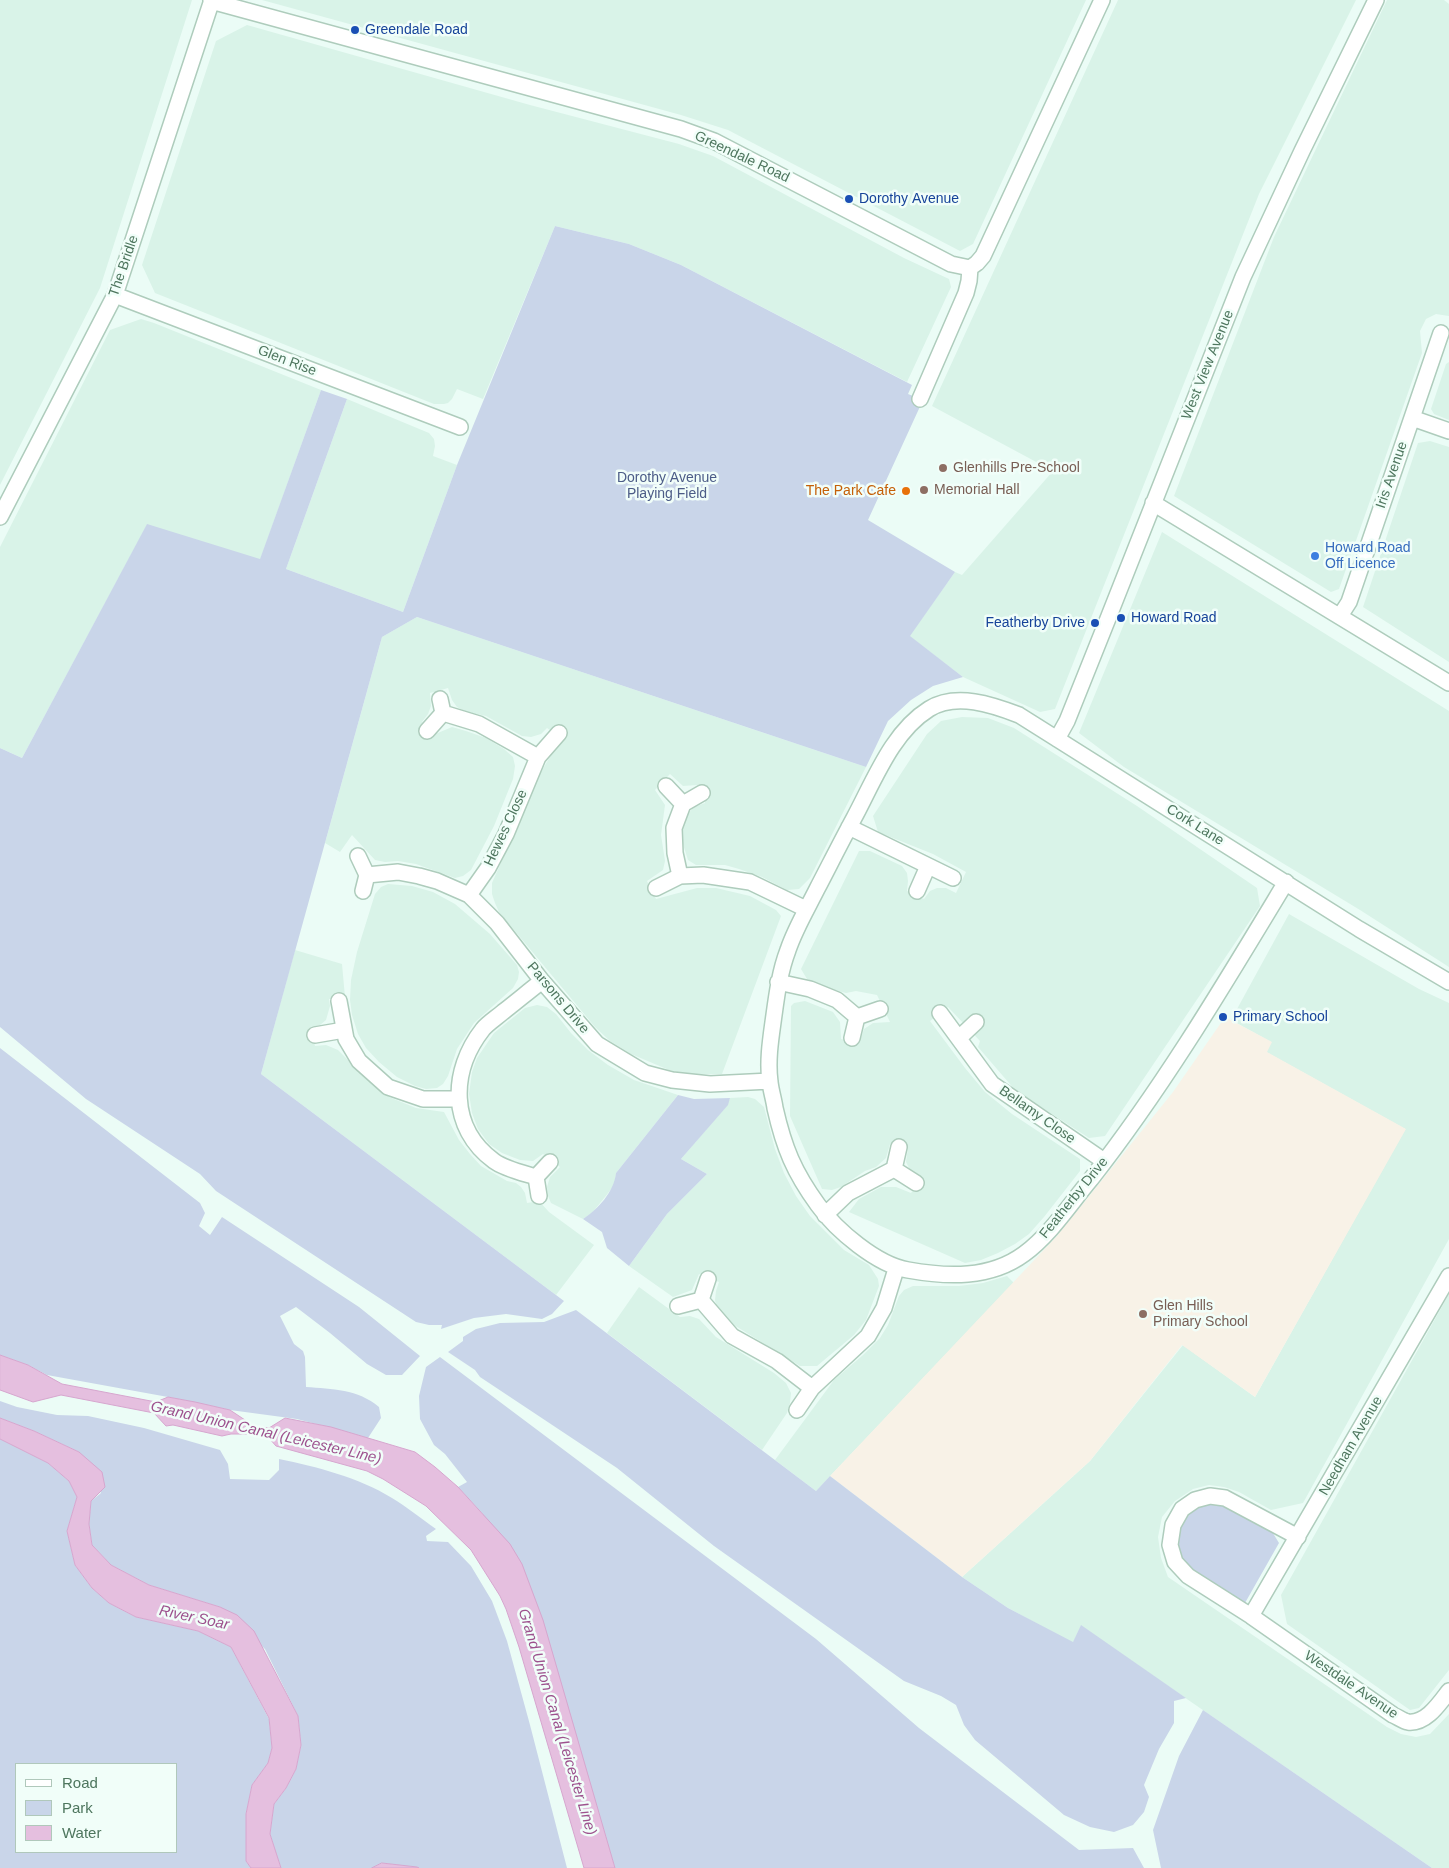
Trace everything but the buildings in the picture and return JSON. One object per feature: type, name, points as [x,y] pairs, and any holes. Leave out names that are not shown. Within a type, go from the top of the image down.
[{"type":"street","name":"Greendale Road","points":[[212,0],[681,129],[714,141],[951,264],[970,268]]},
{"type":"street","name":"The Bridle","points":[[0,517],[116,295],[212,0]]},
{"type":"street","points":[[920,399],[966,293],[970,268],[983,256],[1102,0]]},
{"type":"street","name":"West View Avenue","points":[[1057,739],[1067,720],[1243,277],[1376,0]]},
{"type":"street","name":"Glen Rise","points":[[116,295],[460,427]]},
{"type":"street","name":"Iris Avenue","points":[[1340,616],[1349,602],[1441,333]]},
{"type":"street","points":[[1412,418],[1449,431]]},
{"type":"street","points":[[1153,503],[1449,683]]},
{"type":"street","name":"Cork Lane","points":[[931,707],[951,701],[992,705],[1019,715],[1413,962],[1449,982]]},
{"type":"street","points":[[427,731],[442,706],[538,757]]},
{"type":"street","name":"Featherby Drive","points":[[931,707],[906,728],[885,759],[806,910],[788,948],[778,982],[771,1041],[770,1081],[782,1140],[800,1180],[825,1215],[850,1240],[896,1268],[935,1275],[969,1275],[999,1266],[1022,1255],[1048,1232],[1136,1120],[1217,996],[1286,882]]},
{"type":"street","name":"Hewes Close","points":[[469,895],[488,868],[506,834],[538,757],[559,734]]},
{"type":"street","points":[[666,786],[683,804]]},
{"type":"street","points":[[680,876],[675,852],[674,828],[683,804],[702,792]]},
{"type":"street","points":[[849,827],[953,878]]},
{"type":"street","points":[[358,856],[367,875],[363,891]]},
{"type":"street","points":[[916,891],[928,866]]},
{"type":"street","name":"Parsons Drive","points":[[367,875],[398,872],[419,876],[437,881],[469,895],[497,923],[542,981],[597,1044],[645,1073],[672,1080],[710,1084],[770,1081]]},
{"type":"street","points":[[656,888],[680,876],[703,875],[750,882],[806,910]]},
{"type":"street","points":[[536,1177],[495,1161],[472,1140],[462,1117],[458,1099],[468,1051],[484,1028],[542,981]]},
{"type":"street","points":[[778,982],[810,989],[837,1000],[857,1017]]},
{"type":"street","points":[[339,1001],[346,1039],[359,1061],[388,1087],[423,1099],[458,1099]]},
{"type":"street","points":[[857,1017],[880,1009]]},
{"type":"street","name":"Bellamy Close","points":[[940,1014],[992,1084],[1104,1161]]},
{"type":"street","points":[[852,1038],[857,1017]]},
{"type":"street","points":[[959,1038],[976,1022]]},
{"type":"street","points":[[315,1035],[344,1030]]},
{"type":"street","points":[[825,1215],[848,1193],[894,1169],[899,1147]]},
{"type":"street","points":[[536,1177],[550,1162]]},
{"type":"street","points":[[894,1169],[916,1183]]},
{"type":"street","points":[[536,1177],[539,1196]]},
{"type":"street","points":[[797,1410],[812,1388],[868,1336],[884,1308],[896,1268]]},
{"type":"street","name":"Needham Avenue","points":[[1252,1616],[1449,1276]]},
{"type":"street","points":[[701,1300],[708,1279]]},
{"type":"street","points":[[701,1300],[732,1336],[777,1361],[812,1388]]},
{"type":"street","points":[[678,1306],[701,1300]]},
{"type":"street","name":"Westdale Avenue","points":[[1298,1537],[1225,1498],[1210,1496],[1195,1500],[1182,1509],[1173,1525],[1170,1545],[1175,1562],[1188,1576],[1252,1616],[1393,1715],[1407,1722],[1420,1721],[1437,1707],[1449,1691]]},
{"type":"shaded area","points":[[0,0],[192,0],[100,288],[0,485]]},
{"type":"shaded area","points":[[262,0],[1086,0],[973,244],[960,251],[728,130],[681,115]]},
{"type":"shaded area","points":[[1118,0],[1356,0],[1259,194],[1055,709],[1040,712],[963,677],[909,636],[955,572],[962,575],[1053,471],[932,406]]},
{"type":"shaded area","points":[[1387,0],[1444,0],[1449,4],[1449,316],[1436,314],[1426,319],[1420,331],[1422,353],[1339,589],[1331,592],[1174,496],[1274,237]]},
{"type":"shaded area","points":[[247,25],[530,105],[679,144],[713,156],[904,258],[949,279],[951,287],[907,382],[681,265],[629,244],[555,226],[483,399],[457,389],[448,403],[434,404],[155,293],[142,265],[216,41]]},
{"type":"shaded area","points":[[141,319],[321,390],[260,560],[147,525],[22,758],[0,748],[0,547],[110,330]]},
{"type":"shaded area","points":[[1449,362],[1449,420],[1434,414],[1431,409],[1446,364]]},
{"type":"shaded area","points":[[347,399],[429,433],[434,439],[433,456],[457,465],[403,612],[286,569]]},
{"type":"shaded area","points":[[1430,441],[1449,447],[1449,662],[1363,607],[1418,443]]},
{"type":"shaded area","points":[[1162,532],[1449,711],[1449,967],[1360,910],[1124,767],[1079,733]]},
{"type":"shaded area","points":[[417,617],[866,767],[810,878],[799,889],[787,890],[762,877],[725,865],[696,865],[688,860],[682,841],[682,830],[686,816],[694,807],[705,803],[704,790],[697,785],[683,786],[670,774],[655,790],[665,805],[661,835],[665,861],[663,870],[647,881],[656,899],[697,888],[716,888],[750,896],[776,910],[781,916],[722,1074],[686,1074],[669,1070],[631,1054],[610,1041],[595,1027],[499,912],[492,894],[492,883],[541,772],[563,739],[547,728],[541,734],[531,737],[522,736],[486,716],[464,711],[457,707],[452,700],[448,688],[430,693],[431,706],[422,722],[433,735],[452,727],[486,738],[513,757],[515,766],[513,779],[494,826],[471,870],[463,876],[455,878],[416,864],[375,860],[352,835],[340,852],[325,843],[382,637]]},
{"type":"shaded area","points":[[962,717],[988,718],[1014,728],[1137,806],[1257,888],[1260,906],[1105,1136],[1089,1138],[1015,1090],[978,1047],[980,1041],[948,1007],[930,1021],[985,1092],[1012,1114],[1080,1159],[1080,1171],[1029,1234],[998,1253],[981,1260],[965,1263],[849,1212],[859,1199],[881,1187],[896,1187],[911,1193],[922,1178],[910,1170],[906,1162],[908,1147],[890,1144],[886,1158],[876,1167],[865,1171],[841,1187],[832,1190],[822,1189],[790,1116],[791,1006],[794,1003],[805,1001],[833,1012],[840,1022],[841,1039],[859,1044],[864,1029],[873,1023],[890,1022],[877,995],[856,991],[846,993],[831,989],[807,979],[801,969],[859,851],[870,851],[902,866],[907,873],[907,891],[924,899],[930,891],[937,888],[946,888],[956,893],[966,872],[933,854],[878,832],[873,816],[927,734],[941,721]]},
{"type":"shaded area","points":[[388,884],[412,886],[433,892],[455,904],[490,934],[517,965],[519,972],[518,979],[513,988],[474,1023],[457,1049],[448,1076],[443,1084],[437,1088],[426,1089],[415,1086],[397,1077],[379,1062],[366,1048],[358,1034],[352,1015],[350,1000],[351,980],[357,952],[375,894],[381,887]]},
{"type":"shaded area","points":[[1289,914],[1419,989],[1449,1003],[1449,1239],[1303,1503],[1271,1510],[1239,1492],[1224,1487],[1209,1485],[1193,1489],[1175,1501],[1162,1517],[1158,1537],[1161,1558],[1168,1577],[1387,1727],[1401,1734],[1416,1737],[1430,1734],[1449,1714],[1449,1868],[1432,1868],[1081,1626],[1073,1643],[1008,1608],[962,1577],[1090,1461],[1183,1345],[1255,1397],[1405,1129],[1266,1052],[1271,1042],[1231,1020]]},
{"type":"shaded area","points":[[295,950],[342,964],[345,997],[329,999],[330,1006],[326,1020],[320,1025],[310,1027],[315,1046],[326,1045],[338,1050],[373,1085],[389,1097],[416,1108],[444,1112],[459,1140],[481,1166],[507,1181],[516,1183],[525,1193],[527,1203],[539,1201],[549,1212],[594,1245],[556,1295],[261,1074]]},
{"type":"shaded area","points":[[537,1005],[547,1007],[556,1014],[588,1050],[608,1065],[634,1080],[678,1095],[616,1173],[615,1184],[592,1213],[583,1219],[551,1203],[547,1187],[550,1177],[560,1167],[543,1154],[533,1161],[520,1160],[502,1153],[489,1144],[478,1129],[472,1113],[469,1094],[472,1072],[477,1058],[494,1033],[525,1008]]},
{"type":"shaded area","name":"Glen Hills Primary School","points":[[1225,1017],[1272,1042],[1267,1052],[1406,1129],[1255,1397],[1182,1345],[1090,1461],[962,1577],[830,1476],[1057,1236],[1173,1092]]},
{"type":"shaded area","points":[[748,1097],[755,1099],[764,1107],[775,1149],[784,1173],[796,1196],[810,1216],[844,1250],[869,1265],[878,1279],[879,1286],[866,1320],[854,1335],[817,1366],[800,1366],[734,1325],[717,1309],[715,1300],[719,1282],[699,1274],[692,1290],[673,1297],[629,1266],[667,1214],[707,1174],[681,1159],[727,1105],[730,1098]]},
{"type":"shaded area","points":[[1007,1276],[1014,1283],[816,1491],[775,1460],[834,1380],[880,1338],[888,1325],[899,1296],[904,1290],[913,1286],[959,1286],[983,1283]]},
{"type":"shaded area","points":[[639,1287],[680,1317],[690,1316],[699,1319],[716,1337],[774,1373],[786,1383],[791,1393],[787,1413],[762,1450],[607,1333]]},
{"type":"shaded area","points":[[1449,1294],[1449,1670],[1419,1708],[1410,1710],[1287,1624],[1281,1595]]},
{"type":"green space","name":"Dorothy Avenue Playing Field","points":[[555,226],[629,244],[681,265],[912,385],[908,394],[923,400],[868,520],[955,572],[910,636],[963,677],[933,686],[911,700],[888,721],[866,767],[417,617],[382,637],[261,1074],[564,1301],[552,1314],[542,1319],[506,1314],[474,1318],[441,1329],[442,1325],[416,1322],[216,1191],[200,1174],[86,1099],[0,1027],[0,748],[22,758],[147,524],[260,559],[321,390],[347,399],[286,569],[403,612],[457,465]]},
{"type":"green space","points":[[0,1048],[200,1203],[205,1213],[199,1226],[210,1235],[222,1217],[359,1307],[420,1356],[402,1375],[386,1375],[367,1364],[296,1307],[280,1316],[294,1344],[303,1351],[306,1387],[335,1389],[354,1393],[379,1407],[381,1418],[368,1438],[297,1419],[230,1410],[47,1375],[28,1365],[0,1355]]},
{"type":"green space","points":[[678,1095],[694,1099],[730,1098],[728,1105],[681,1159],[707,1174],[667,1214],[629,1266],[607,1248],[602,1232],[583,1219],[609,1193],[616,1173]]},
{"type":"green space","points":[[576,1310],[816,1491],[830,1476],[962,1577],[1008,1608],[1073,1642],[1081,1625],[1186,1698],[1174,1701],[1174,1723],[1159,1749],[1144,1785],[1149,1797],[1144,1812],[1133,1825],[1114,1832],[1090,1827],[1064,1815],[975,1740],[964,1725],[956,1705],[941,1696],[904,1681],[714,1546],[617,1468],[480,1377],[475,1370],[448,1352],[463,1341],[463,1337],[476,1329],[500,1323],[544,1322]]},
{"type":"green space","points":[[440,1357],[816,1639],[919,1728],[1079,1850],[1133,1848],[1144,1868],[615,1868],[576,1737],[482,1513],[458,1487],[467,1482],[445,1454],[434,1445],[420,1419],[419,1396],[426,1367]]},
{"type":"green space","points":[[0,1401],[17,1407],[57,1415],[88,1416],[144,1428],[220,1450],[228,1464],[230,1479],[269,1480],[279,1470],[279,1459],[322,1469],[379,1491],[403,1505],[436,1529],[426,1536],[427,1541],[448,1542],[471,1566],[492,1601],[507,1641],[567,1868],[419,1868],[382,1863],[372,1868],[281,1868],[270,1834],[274,1804],[286,1788],[296,1769],[301,1745],[298,1716],[265,1649],[220,1607],[149,1585],[111,1565],[92,1545],[89,1524],[91,1501],[101,1493],[79,1452],[0,1418]]},
{"type":"green space","points":[[0,1439],[48,1463],[69,1481],[77,1497],[67,1531],[75,1565],[92,1588],[109,1603],[136,1617],[198,1631],[231,1647],[269,1719],[272,1748],[268,1763],[252,1785],[246,1814],[246,1861],[251,1868],[0,1868]]},
{"type":"green space","points":[[1209,1502],[1220,1503],[1271,1530],[1279,1543],[1245,1603],[1196,1577],[1182,1563],[1176,1550],[1177,1530],[1185,1516],[1199,1505]]},
{"type":"green space","points":[[1203,1710],[1432,1868],[1161,1868],[1153,1830],[1179,1756]]},
{"type":"water","name":"Grand Union Canal (Leicester Line)","points":[[0,1355],[28,1365],[62,1384],[156,1402],[168,1397],[195,1402],[230,1410],[254,1426],[269,1428],[285,1418],[331,1427],[415,1452],[435,1467],[458,1487],[510,1544],[522,1564],[543,1620],[615,1868],[584,1868],[506,1609],[471,1550],[426,1506],[367,1471],[276,1446],[269,1438],[253,1434],[222,1436],[173,1425],[166,1426],[154,1413],[61,1395],[33,1402],[0,1390]]},
{"type":"water","name":"River Soar","points":[[0,1418],[79,1452],[102,1472],[105,1487],[91,1501],[89,1524],[92,1545],[111,1565],[149,1585],[220,1607],[237,1615],[254,1631],[298,1716],[301,1745],[296,1769],[286,1788],[274,1804],[270,1834],[281,1868],[251,1868],[246,1861],[246,1814],[252,1785],[268,1763],[272,1748],[269,1718],[231,1647],[198,1631],[136,1617],[109,1603],[92,1588],[75,1565],[67,1531],[77,1497],[69,1481],[48,1463],[0,1439]]},
{"type":"water","points":[[382,1863],[417,1867],[419,1868],[372,1868]]},
{"type":"place","name":"Greendale Road","points":[[355,30]]},
{"type":"place","name":"Dorothy Avenue","points":[[849,199]]},
{"type":"place","name":"Glenhills Pre-School","points":[[943,468]]},
{"type":"place","name":"Memorial Hall","points":[[924,490]]},
{"type":"place","name":"The Park Cafe","points":[[906,491]]},
{"type":"place","name":"Howard Road Off Licence","points":[[1315,556]]},
{"type":"place","name":"Howard Road","points":[[1121,618]]},
{"type":"place","name":"Featherby Drive","points":[[1095,623]]},
{"type":"place","name":"Primary School","points":[[1223,1017]]},
{"type":"place","name":"Glen Hills Primary School","points":[[1143,1314]]}]
